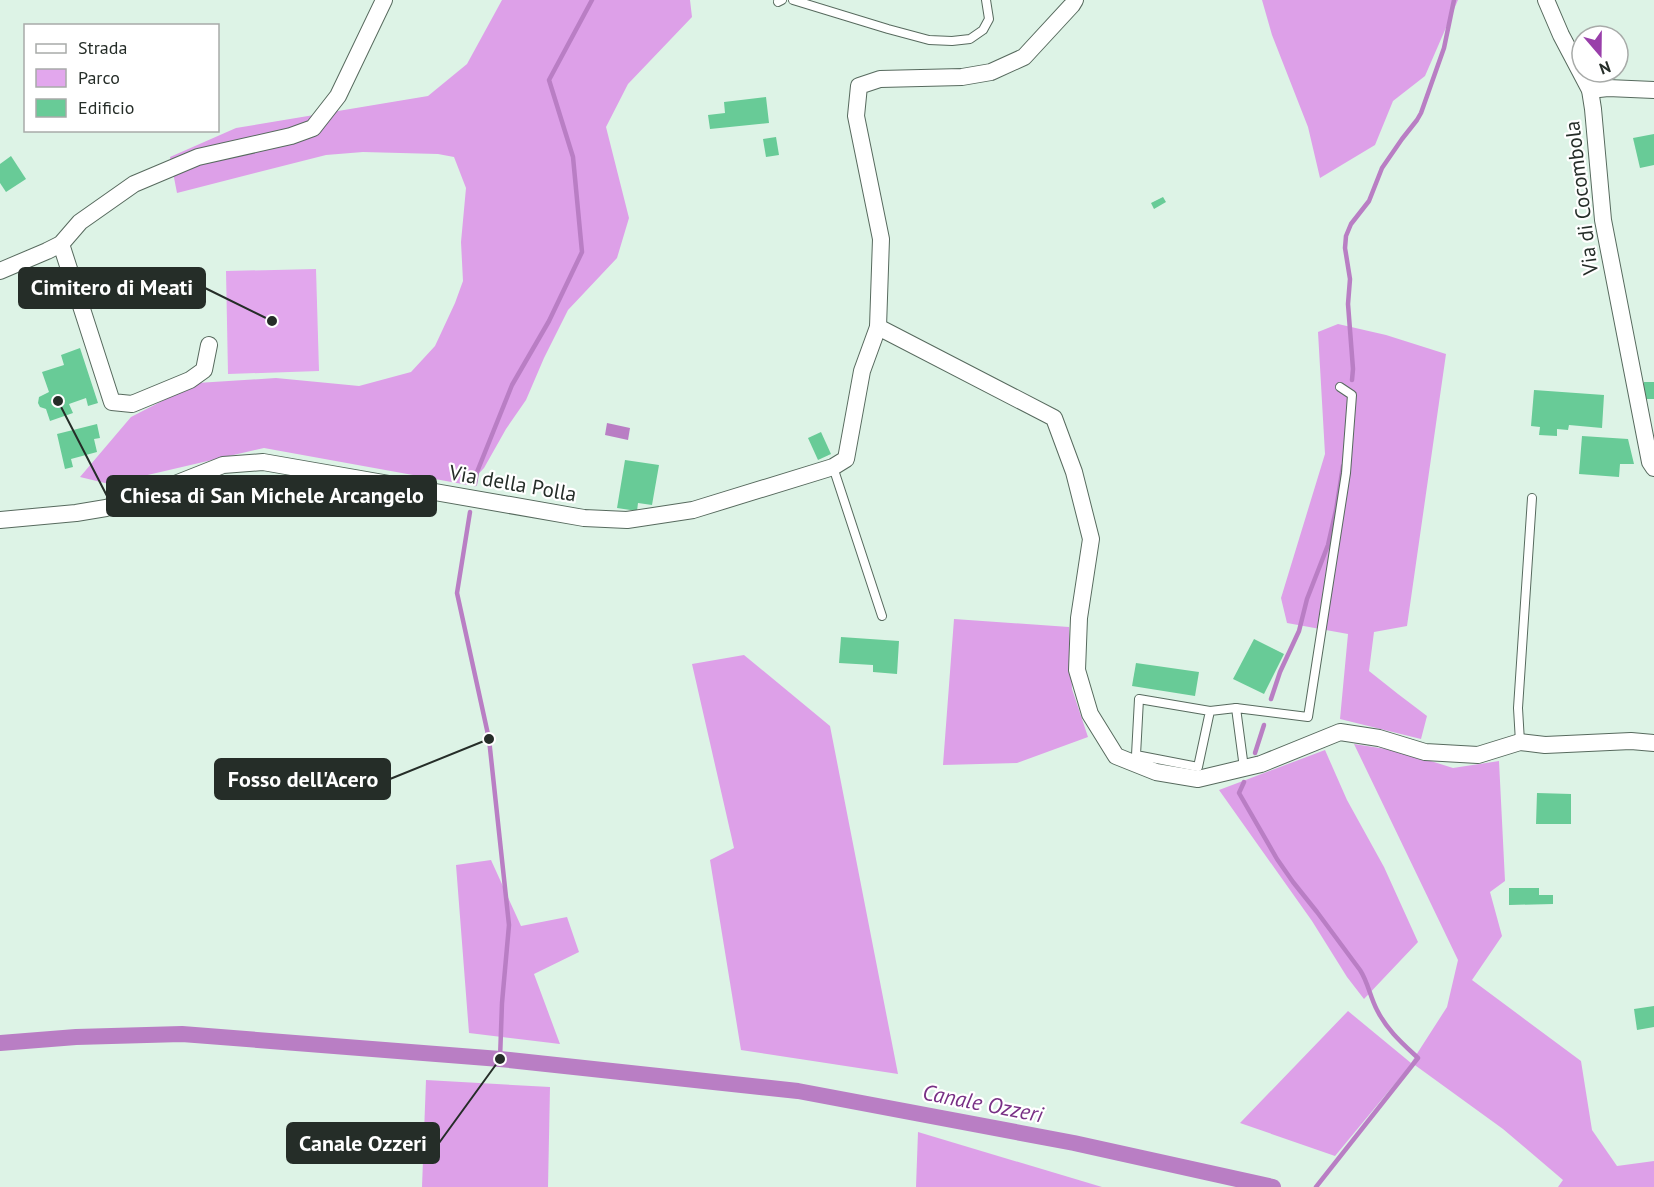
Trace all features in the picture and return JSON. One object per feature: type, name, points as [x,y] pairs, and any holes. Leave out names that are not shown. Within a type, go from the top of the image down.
[{"type":"street","points":[[0,271],[61,244],[81,222],[134,184],[198,157],[291,136],[313,128],[338,96],[384,0]]},
{"type":"street","points":[[832,467],[846,459],[862,371],[878,327],[881,239],[856,116],[859,86],[880,79],[962,77],[991,72],[1024,57],[1075,0]]},
{"type":"street","name":"Via di Cocombola","points":[[1546,0],[1561,35],[1590,90],[1603,220],[1650,462],[1654,468]]},
{"type":"street","points":[[1590,90],[1608,88],[1654,90]]},
{"type":"street","points":[[61,244],[112,402],[132,404],[190,380],[204,370],[209,345]]},
{"type":"street","points":[[878,327],[1054,418],[1074,472],[1090,539],[1079,618],[1077,670],[1090,714],[1116,756],[1156,772],[1198,779],[1261,764],[1340,732],[1379,738],[1425,752],[1479,756],[1520,742],[1545,745],[1631,741],[1654,743]]},
{"type":"street","name":"Via della Polla","points":[[0,520],[106,508],[223,465],[263,462],[584,518],[627,520],[693,510],[832,467]]},
{"type":"lane","points":[[793,0],[929,40],[952,41],[970,39],[983,30],[990,19],[987,0]]},
{"type":"lane","points":[[1210,711],[1198,767],[1136,755],[1139,699],[1210,711],[1236,708],[1308,717],[1346,473],[1352,395],[1340,387]]},
{"type":"lane","points":[[832,467],[882,616]]},
{"type":"lane","points":[[1520,742],[1518,708],[1532,498]]},
{"type":"lane","points":[[1236,708],[1244,768]]},
{"type":"green space","points":[[316,269],[319,371],[228,374],[226,271]]},
{"type":"shaded area","points":[[502,0],[690,0],[692,17],[628,84],[606,127],[629,218],[617,258],[568,310],[526,400],[484,468],[468,485],[264,448],[109,484],[80,477],[131,417],[197,383],[276,378],[359,386],[411,372],[435,346],[463,281],[461,242],[466,188],[454,157],[438,154],[363,152],[326,155],[177,193],[170,157],[236,128],[428,96],[467,64]]},
{"type":"shaded area","points":[[1262,0],[1458,0],[1425,76],[1393,101],[1375,145],[1320,178],[1308,127],[1272,35]]},
{"type":"shaded area","points":[[1338,324],[1386,335],[1446,354],[1407,626],[1374,632],[1369,671],[1427,716],[1421,739],[1340,719],[1348,634],[1287,623],[1281,598],[1325,454],[1318,332]]},
{"type":"shaded area","points":[[607,423],[630,428],[628,440],[605,435]]},
{"type":"shaded area","points":[[954,619],[1069,627],[1072,689],[1088,737],[1017,763],[943,765]]},
{"type":"shaded area","points":[[744,655],[830,726],[898,1074],[741,1050],[710,860],[734,848],[692,664]]},
{"type":"shaded area","points":[[1354,744],[1399,751],[1453,768],[1499,761],[1505,881],[1490,892],[1502,936],[1472,980],[1581,1061],[1592,1130],[1617,1166],[1654,1161],[1654,1187],[1558,1187],[1563,1180],[1503,1129],[1412,1063],[1335,1156],[1240,1123],[1348,1011],[1411,1063],[1447,1007],[1458,960]]},
{"type":"shaded area","points":[[1325,750],[1347,800],[1384,867],[1418,942],[1364,999],[1219,790]]},
{"type":"shaded area","points":[[491,860],[521,926],[567,917],[579,952],[534,974],[560,1044],[469,1033],[456,865]]},
{"type":"shaded area","points":[[426,1080],[550,1087],[548,1187],[422,1187]]},
{"type":"shaded area","points":[[918,1132],[1102,1187],[916,1187]]},
{"type":"building","points":[[766,97],[769,123],[710,129],[708,115],[725,113],[724,102]]},
{"type":"building","points":[[1654,134],[1654,165],[1640,168],[1633,138]]},
{"type":"building","points":[[776,137],[779,155],[766,157],[763,139]]},
{"type":"building","points":[[11,156],[26,179],[6,192],[0,183],[0,164]]},
{"type":"building","points":[[1163,197],[1166,202],[1154,209],[1151,203]]},
{"type":"building","points":[[80,348],[98,403],[88,406],[86,398],[69,404],[73,413],[50,421],[46,409],[40,407],[38,403],[39,397],[49,392],[42,372],[64,365],[61,355]]},
{"type":"building","points":[[1644,382],[1654,382],[1654,399],[1644,399]]},
{"type":"building","points":[[1534,390],[1604,395],[1602,428],[1569,425],[1568,430],[1557,429],[1557,436],[1539,435],[1540,427],[1531,426]]},
{"type":"building","points":[[97,424],[100,438],[94,439],[97,452],[71,459],[73,467],[65,469],[57,434]]},
{"type":"building","points":[[821,432],[831,454],[818,460],[808,438]]},
{"type":"building","points":[[1582,436],[1628,439],[1634,464],[1620,464],[1619,477],[1579,474]]},
{"type":"building","points":[[625,460],[659,465],[652,505],[638,503],[637,511],[617,508]]},
{"type":"building","points":[[841,637],[899,641],[897,674],[873,672],[873,665],[839,663]]},
{"type":"building","points":[[1254,639],[1284,654],[1264,694],[1233,679]]},
{"type":"building","points":[[1136,663],[1199,672],[1195,696],[1132,686]]},
{"type":"building","points":[[1537,793],[1571,794],[1571,824],[1536,824]]},
{"type":"building","points":[[1509,888],[1539,888],[1539,895],[1553,895],[1553,904],[1509,905]]},
{"type":"building","points":[[1654,1006],[1654,1027],[1637,1030],[1634,1009]]},
{"type":"waterway","points":[[475,484],[477,472],[512,385],[549,321],[582,252],[573,157],[549,80],[592,0]]},
{"type":"waterway","points":[[1352,380],[1348,304],[1350,279],[1345,248],[1346,236],[1351,224],[1369,201],[1382,168],[1421,113],[1444,48],[1454,0]]},
{"type":"waterway","points":[[1271,699],[1280,672],[1299,631],[1307,599],[1328,545],[1343,466]]},
{"type":"waterway","points":[[470,512],[457,593],[489,739],[509,925],[500,1059]]},
{"type":"waterway","points":[[1255,753],[1264,725]]},
{"type":"waterway","points":[[1244,782],[1239,793],[1277,859],[1360,970],[1385,1024],[1418,1058],[1316,1187]]},
{"type":"waterway","name":"Canale Ozzeri","points":[[0,1043],[76,1037],[182,1034],[500,1059],[798,1091],[1074,1143],[1273,1187]]},
{"type":"place","name":"Cimitero di Meati","points":[[272,321]]},
{"type":"place","name":"Chiesa di San Michele Arcangelo","points":[[58,401]]},
{"type":"place","name":"Fosso dell'Acero","points":[[489,739]]},
{"type":"place","name":"Canale Ozzeri","points":[[500,1059]]}]
